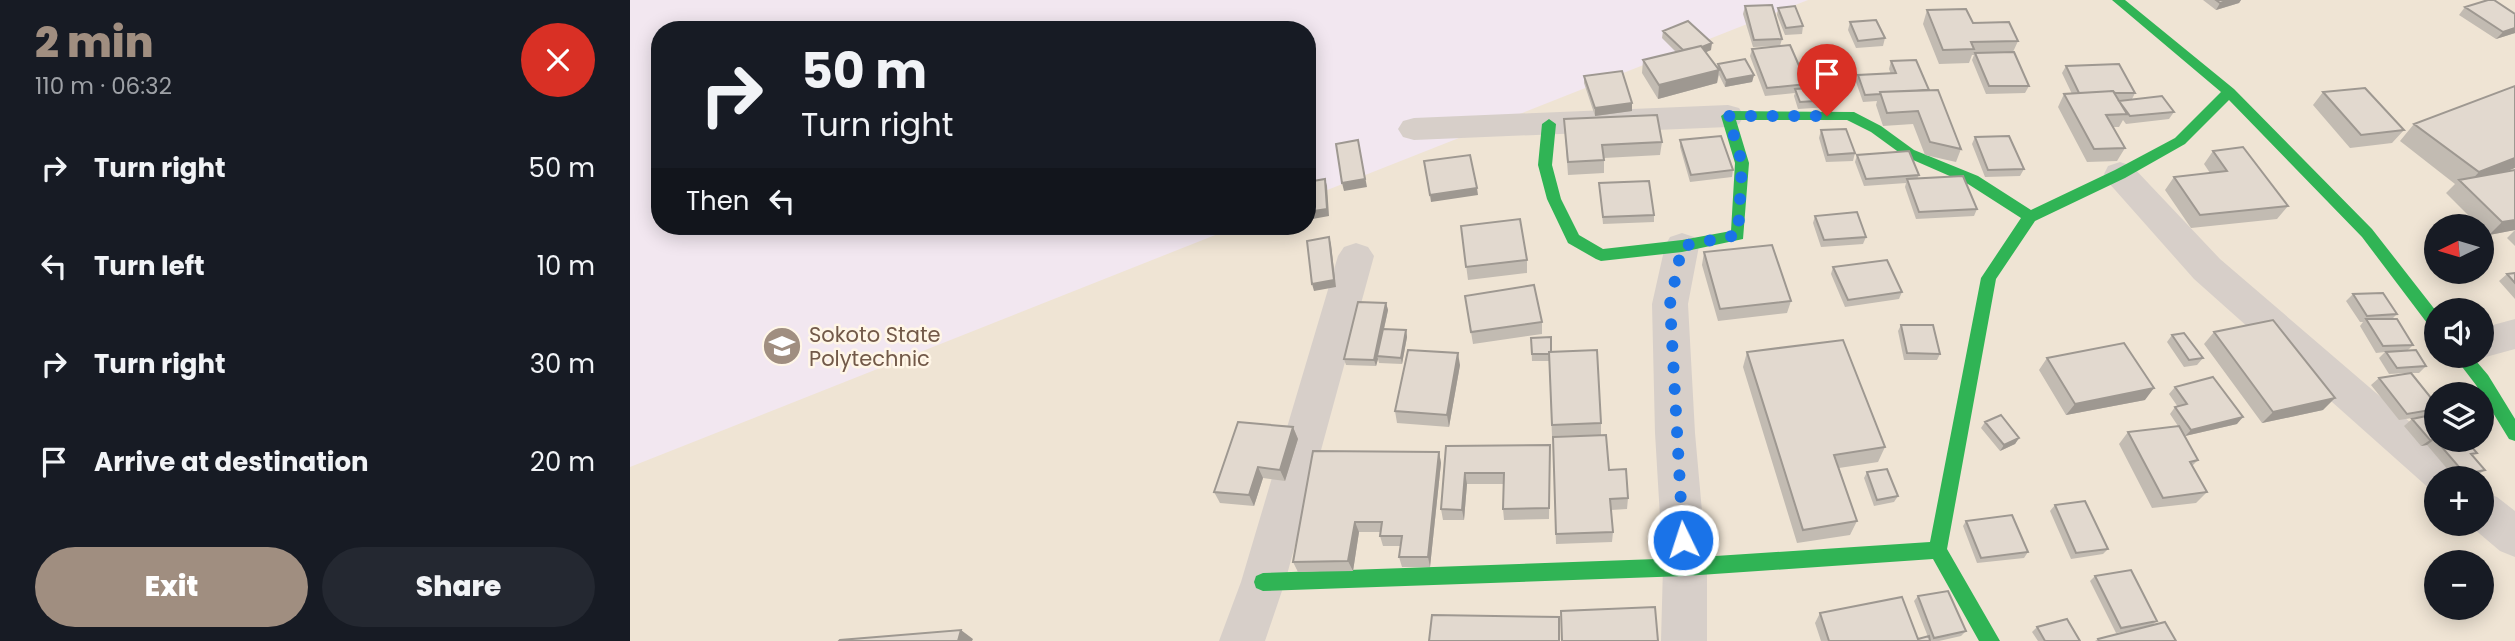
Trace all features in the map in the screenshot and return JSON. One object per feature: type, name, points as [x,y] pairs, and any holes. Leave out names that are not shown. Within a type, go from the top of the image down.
[{"type":"street","points":[[2118,0],[2229,92],[2367,233],[2424,307]]},
{"type":"street","points":[[1990,641],[1938,550],[1989,278],[2030,217],[2120,174],[2180,141],[2229,92]]},
{"type":"street","points":[[1414,129],[1728,116],[1849,116],[1876,129],[1909,153],[1973,180],[2030,217]]},
{"type":"street","points":[[1549,124],[1545,165],[1553,198],[1573,239],[1601,255],[1682,246],[1738,235],[1742,163],[1728,116]]},
{"type":"street","points":[[2120,174],[2207,268],[2432,466]]},
{"type":"street","points":[[1682,246],[1670,304],[1675,433],[1685,567],[1684,641]]},
{"type":"street","points":[[1242,641],[1263,582],[1356,256]]},
{"type":"street","points":[[2494,340],[2515,334]]},
{"type":"street","points":[[2472,368],[2515,435]]},
{"type":"street","points":[[2494,520],[2515,537]]},
{"type":"street","points":[[1263,582],[1685,567],[1938,550]]},
{"type":"shaded area","name":"Sokoto State Polytechnic","points":[[630,0],[1808,0],[1316,194],[1316,21],[651,21],[651,235],[1215,235],[630,467]]},
{"type":"shaded area","points":[[1688,0],[2515,0],[2515,641],[630,641],[630,419],[1081,235],[1316,235],[1316,139]]},
{"type":"building","points":[[2494,0],[2515,14],[2515,28],[2503,32],[2465,7]]},
{"type":"building","points":[[1772,5],[1782,39],[1754,40],[1745,6]]},
{"type":"building","points":[[1795,6],[1803,26],[1786,28],[1778,8]]},
{"type":"building","points":[[1966,9],[1973,23],[2009,22],[2018,41],[1971,42],[1974,49],[1943,50],[1927,10]]},
{"type":"building","points":[[1876,20],[1885,38],[1858,41],[1850,22]]},
{"type":"building","points":[[1688,21],[1712,43],[1683,50],[1663,31]]},
{"type":"building","points":[[1790,45],[1807,84],[1767,88],[1752,49]]},
{"type":"building","points":[[1701,46],[1719,70],[1659,85],[1643,60]]},
{"type":"building","points":[[2014,52],[2029,86],[1989,86],[1975,53]]},
{"type":"building","points":[[1745,59],[1754,75],[1726,80],[1718,64]]},
{"type":"building","points":[[1916,60],[1929,90],[1865,95],[1858,75],[1896,73],[1891,61]]},
{"type":"building","points":[[2119,64],[2135,93],[2079,93],[2066,66]]},
{"type":"building","points":[[1622,71],[1632,103],[1595,108],[1584,76]]},
{"type":"building","points":[[1848,71],[1853,82],[1834,84],[1829,72]]},
{"type":"building","points":[[2515,86],[2515,158],[2479,172],[2414,124]]},
{"type":"building","points":[[1828,87],[1832,100],[1800,102],[1795,89]]},
{"type":"building","points":[[2365,88],[2404,130],[2361,135],[2323,92]]},
{"type":"building","points":[[1938,90],[1961,149],[1930,142],[1918,111],[1887,113],[1880,92]]},
{"type":"building","points":[[2113,91],[2127,114],[2106,115],[2125,148],[2094,149],[2064,94]]},
{"type":"building","points":[[2162,96],[2174,112],[2130,116],[2119,101]]},
{"type":"building","points":[[1657,115],[1662,142],[1602,145],[1604,160],[1568,162],[1564,119]]},
{"type":"building","points":[[1846,129],[1855,153],[1828,155],[1821,130]]},
{"type":"building","points":[[1721,136],[1733,170],[1691,175],[1680,140]]},
{"type":"building","points":[[2009,136],[2024,169],[1988,170],[1975,137]]},
{"type":"building","points":[[1358,140],[1365,179],[1342,183],[1336,144]]},
{"type":"building","points":[[2243,147],[2288,206],[2200,215],[2174,177],[2227,171],[2213,151]]},
{"type":"building","points":[[1909,151],[1919,175],[1866,179],[1857,155]]},
{"type":"building","points":[[1470,155],[1477,188],[1430,195],[1424,161]]},
{"type":"building","points":[[2515,170],[2515,220],[2502,222],[2459,180]]},
{"type":"building","points":[[1963,176],[1977,209],[1919,212],[1907,179]]},
{"type":"building","points":[[1325,179],[1327,209],[1316,211],[1316,180]]},
{"type":"building","points":[[1649,181],[1654,215],[1603,217],[1599,183]]},
{"type":"building","points":[[1857,212],[1866,237],[1824,240],[1815,216]]},
{"type":"building","points":[[1520,219],[1527,260],[1466,267],[1461,226]]},
{"type":"building","points":[[1329,237],[1334,280],[1312,284],[1307,241]]},
{"type":"building","points":[[1772,245],[1791,301],[1720,309],[1704,252]]},
{"type":"building","points":[[1887,260],[1902,292],[1848,300],[1833,267]]},
{"type":"building","points":[[2515,273],[2515,283],[2507,274]]},
{"type":"building","points":[[1534,285],[1542,322],[1471,332],[1465,296]]},
{"type":"building","points":[[2383,293],[2397,314],[2367,316],[2353,294]]},
{"type":"building","points":[[1358,302],[1386,303],[1374,360],[1344,359]]},
{"type":"building","points":[[2366,319],[2397,319],[2413,345],[2383,346]]},
{"type":"building","points":[[2273,320],[2335,398],[2273,412],[2214,332]]},
{"type":"building","points":[[1901,325],[1933,325],[1940,354],[1907,353]]},
{"type":"building","points":[[1383,329],[1406,330],[1401,358],[1377,356]]},
{"type":"building","points":[[2184,333],[2203,358],[2189,360],[2172,335]]},
{"type":"building","points":[[1551,337],[1549,354],[1532,354],[1531,338]]},
{"type":"building","points":[[1843,340],[1885,447],[1834,455],[1857,521],[1803,530],[1747,352]]},
{"type":"building","points":[[2124,343],[2154,388],[2075,404],[2047,358]]},
{"type":"building","points":[[1408,350],[1458,353],[1447,415],[1395,411]]},
{"type":"building","points":[[1597,350],[1601,423],[1552,425],[1549,352]]},
{"type":"building","points":[[2416,350],[2424,366],[2397,368],[2386,352]]},
{"type":"building","points":[[2411,373],[2424,389],[2424,411],[2407,414],[2379,378]]},
{"type":"building","points":[[2213,377],[2243,417],[2191,430],[2175,407],[2187,404],[2175,387]]},
{"type":"building","points":[[2001,415],[2019,438],[2004,445],[1985,422]]},
{"type":"building","points":[[2424,416],[2424,433],[2412,419]]},
{"type":"building","points":[[1238,422],[1293,427],[1280,470],[1258,467],[1249,495],[1214,492]]},
{"type":"building","points":[[2179,426],[2198,460],[2190,462],[2207,492],[2163,498],[2128,432]]},
{"type":"building","points":[[1606,435],[1609,470],[1626,469],[1628,498],[1610,499],[1613,532],[1556,534],[1553,437]]},
{"type":"building","points":[[1550,445],[1549,508],[1503,509],[1504,473],[1465,473],[1462,510],[1441,509],[1446,446]]},
{"type":"building","points":[[1313,451],[1439,452],[1428,557],[1399,557],[1402,536],[1380,536],[1382,522],[1355,522],[1348,561],[1293,562]]},
{"type":"building","points":[[2446,452],[2476,452],[2471,454],[2482,466],[2458,466]]},
{"type":"building","points":[[1887,469],[1898,496],[1877,500],[1867,472]]},
{"type":"building","points":[[2085,501],[2108,549],[2076,553],[2055,505]]},
{"type":"building","points":[[2012,515],[2028,552],[1981,558],[1966,521]]},
{"type":"building","points":[[2131,570],[2157,621],[2121,628],[2095,576]]},
{"type":"building","points":[[1948,591],[1966,631],[1934,638],[1918,596]]},
{"type":"building","points":[[1902,597],[1918,639],[1929,636],[1930,641],[1829,641],[1820,613]]},
{"type":"building","points":[[1655,607],[1658,641],[1562,641],[1561,611]]},
{"type":"building","points":[[1432,615],[1559,617],[1559,641],[1429,641]]},
{"type":"building","points":[[2067,619],[2080,641],[2045,641],[2037,627]]},
{"type":"building","points":[[2165,622],[2176,641],[2098,639]]},
{"type":"building","points":[[961,630],[958,641],[839,641],[840,640]]},
{"type":"traffic: fast","points":[[2118,0],[2229,92],[2367,233],[2424,307]]},
{"type":"traffic: fast","points":[[1990,641],[1938,550],[1989,278],[2030,217],[2120,174],[2180,141],[2229,92]]},
{"type":"traffic: fast","points":[[1549,124],[1545,165],[1554,199],[1573,239],[1601,255],[1682,246],[1738,235],[1742,163],[1728,116],[1849,115],[1876,129],[1909,153],[1973,180],[2030,217]]},
{"type":"traffic: fast","points":[[2472,368],[2515,434]]},
{"type":"traffic: fast","points":[[1263,582],[1685,567],[1938,550]]},
{"type":"place","name":"Sokoto State Polytechnic","points":[[782,346]]},
{"type":"route","points":[[1683,540],[1675,433],[1670,304],[1682,246],[1738,235],[1742,163],[1728,116],[1827,116]]}]
